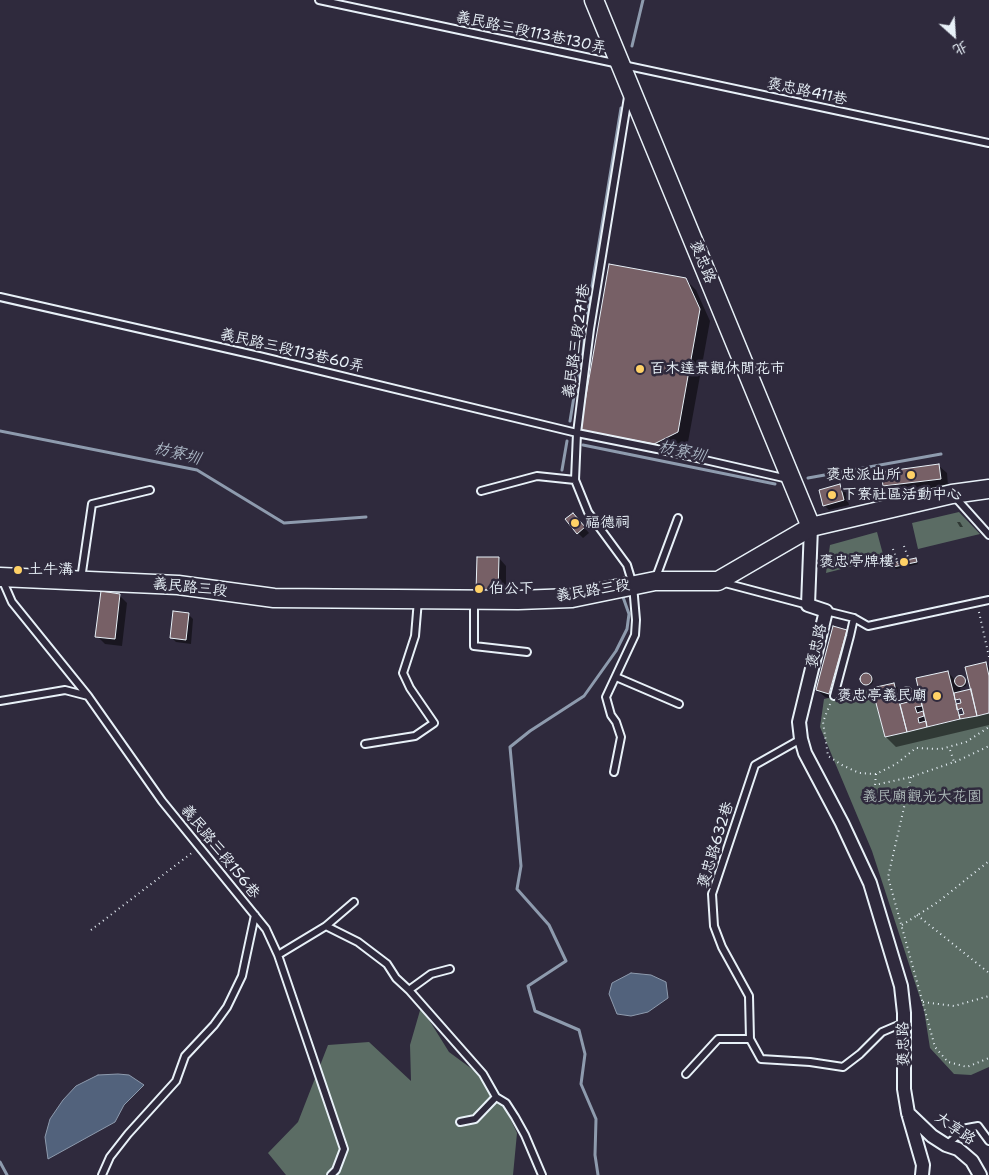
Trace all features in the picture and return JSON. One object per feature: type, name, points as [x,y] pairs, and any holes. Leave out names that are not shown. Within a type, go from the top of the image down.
[{"type":"street","name":"褒忠路","points":[[594,0],[811,527],[808,605],[826,611],[800,722],[801,739],[806,753],[870,883],[900,986],[903,1024],[904,1089],[908,1113],[922,1165],[922,1175]]},
{"type":"street","points":[[718,581],[811,527],[952,494],[989,488]]},
{"type":"street","name":"義民路三段","points":[[0,576],[178,585],[274,598],[474,600],[572,598],[655,581],[718,581]]},
{"type":"street","name":"大享路","points":[[908,1113],[932,1136],[946,1145],[958,1149],[972,1161],[980,1175]]},
{"type":"lane","name":"義民路三段113巷130弄","points":[[319,0],[621,65]]},
{"type":"lane","name":"褒忠路411巷","points":[[621,65],[989,144]]},
{"type":"lane","name":"義民路三段271巷","points":[[614,772],[621,737],[616,722],[611,715],[606,697],[635,636],[633,584],[627,566],[588,512],[575,480],[577,433],[590,329],[630,86]]},
{"type":"lane","name":"義民路三段113巷60弄","points":[[0,297],[269,358],[577,433],[792,480]]},
{"type":"lane","points":[[481,491],[537,476],[575,480]]},
{"type":"lane","points":[[81,581],[92,504],[150,490]]},
{"type":"lane","points":[[952,494],[989,535]]},
{"type":"lane","points":[[655,581],[678,518]]},
{"type":"lane","name":"義民路三段156巷","points":[[0,576],[12,602],[88,696],[162,801],[266,930],[278,955],[344,1149],[336,1170],[331,1175]]},
{"type":"lane","points":[[718,581],[808,605]]},
{"type":"lane","points":[[365,744],[415,736],[434,723],[410,688],[403,673],[415,636],[418,599]]},
{"type":"lane","points":[[474,600],[474,646],[527,652]]},
{"type":"lane","points":[[826,611],[854,618],[868,626],[989,600]]},
{"type":"lane","points":[[834,696],[854,618]]},
{"type":"lane","points":[[616,677],[679,704]]},
{"type":"lane","points":[[0,701],[65,690],[88,696]]},
{"type":"lane","name":"褒忠路632巷","points":[[750,1039],[749,996],[722,947],[714,926],[712,894],[755,766],[801,739]]},
{"type":"lane","points":[[278,955],[326,926],[354,902]]},
{"type":"lane","points":[[102,1175],[110,1157],[128,1134],[176,1081],[185,1056],[214,1025],[227,1007],[242,976],[255,915]]},
{"type":"lane","points":[[326,926],[358,942],[387,964],[396,978],[483,1074],[496,1097],[506,1103],[515,1116],[542,1175]]},
{"type":"lane","points":[[408,990],[431,974],[450,969]]},
{"type":"lane","points":[[686,1074],[718,1039],[750,1039],[761,1059],[810,1062],[843,1067],[860,1054],[882,1032],[903,1024]]},
{"type":"lane","points":[[460,1122],[475,1119],[496,1097]]},
{"type":"lane","points":[[946,1145],[967,1128],[978,1126],[989,1141]]},
{"type":"path","points":[[904,546],[910,563]]},
{"type":"path","points":[[894,549],[899,566]]},
{"type":"path","points":[[978,602],[989,656]]},
{"type":"path","points":[[834,696],[823,722],[828,756],[859,773],[876,774],[896,764],[916,748],[941,750],[966,742],[989,727]]},
{"type":"path","points":[[876,774],[874,785],[911,777],[954,762],[989,746]]},
{"type":"path","points":[[949,747],[954,762]]},
{"type":"path","points":[[911,777],[888,877],[935,1047],[948,1062],[967,1067],[989,1058]]},
{"type":"path","points":[[91,930],[199,848]]},
{"type":"path","points":[[902,925],[938,902],[989,861]]},
{"type":"path","points":[[917,915],[989,973]]},
{"type":"path","points":[[923,1002],[954,1006],[989,996]]},
{"type":"green space","points":[[959,512],[980,534],[918,549],[912,523]]},
{"type":"green space","points":[[877,532],[884,558],[826,573],[830,545]]},
{"type":"green space","name":"義民廟觀光大花園","points":[[872,688],[885,737],[989,713],[989,1067],[971,1075],[954,1074],[930,1048],[924,1010],[872,851],[820,727],[824,699]]},
{"type":"green space","points":[[421,1007],[449,1052],[495,1086],[517,1133],[513,1175],[286,1175],[268,1153],[298,1122],[328,1045],[369,1042],[411,1081],[410,1045]]},
{"type":"water","points":[[631,973],[651,975],[666,982],[668,998],[648,1012],[631,1016],[617,1014],[609,994],[612,983]]},
{"type":"water","points":[[98,1075],[129,1075],[144,1085],[124,1105],[115,1122],[48,1159],[45,1137],[50,1119],[63,1100],[76,1086]]},
{"type":"building","name":"百木達景觀休閒花市","points":[[609,264],[686,278],[700,309],[678,432],[654,444],[580,430]]},
{"type":"building","name":"褒忠派出所","points":[[939,464],[941,479],[883,486],[881,472]]},
{"type":"building","name":"下寮社區活動中心","points":[[840,484],[844,500],[823,506],[819,490]]},
{"type":"building","name":"福德祠","points":[[573,513],[585,527],[577,534],[565,519]]},
{"type":"building","points":[[477,557],[499,557],[498,593],[476,592]]},
{"type":"building","name":"褒忠亭牌樓","points":[[916,558],[917,562],[893,567],[892,563]]},
{"type":"building","points":[[101,591],[120,594],[115,639],[95,637]]},
{"type":"building","points":[[173,611],[189,613],[186,640],[170,638]]},
{"type":"building","points":[[833,626],[847,630],[829,694],[816,690]]},
{"type":"building","points":[[986,662],[989,676],[989,713],[977,716],[965,667]]},
{"type":"building","name":"褒忠亭義民廟","points":[[948,671],[960,719],[927,727],[916,678]]},
{"type":"building","points":[[866,673],[872,679],[866,685],[860,679]]},
{"type":"building","points":[[960,675],[966,681],[960,687],[954,681]]},
{"type":"building","points":[[894,683],[907,732],[885,737],[872,688]]},
{"type":"building","points":[[907,686],[913,692],[907,698],[901,692]]},
{"type":"building","points":[[971,689],[977,716],[960,719],[959,715],[964,714],[962,708],[957,710],[956,704],[961,703],[960,699],[955,700],[954,693]]},
{"type":"building","points":[[920,699],[922,706],[915,707],[917,713],[923,711],[924,716],[918,718],[919,723],[926,721],[927,727],[907,732],[900,704]]},
{"type":"waterway","points":[[632,46],[643,0]]},
{"type":"waterway","points":[[570,421],[621,108]]},
{"type":"waterway","name":"枋寮圳","points":[[0,431],[197,470],[284,523],[366,517]]},
{"type":"waterway","name":"枋寮圳","points":[[562,470],[567,441]]},
{"type":"waterway","name":"枋寮圳","points":[[583,445],[775,484]]},
{"type":"waterway","name":"枋寮圳","points":[[808,478],[941,454]]},
{"type":"waterway","points":[[598,1175],[595,1155],[596,1119],[581,1084],[585,1054],[579,1030],[535,1011],[528,986],[566,961],[549,925],[517,889],[521,866],[510,747],[530,731],[584,696],[616,651],[627,629],[629,614],[623,597]]},
{"type":"waterway","points":[[0,1162],[7,1175]]},
{"type":"place","name":"百木達景觀休閒花市","points":[[640,369]]},
{"type":"place","name":"褒忠派出所","points":[[911,475]]},
{"type":"place","name":"下寮社區活動中心","points":[[832,495]]},
{"type":"place","name":"福德祠","points":[[575,523]]},
{"type":"place","name":"褒忠亭牌樓","points":[[904,562]]},
{"type":"place","name":"土牛溝","points":[[18,570]]},
{"type":"place","name":"伯公下","points":[[479,589]]},
{"type":"place","name":"褒忠亭義民廟","points":[[937,696]]}]
